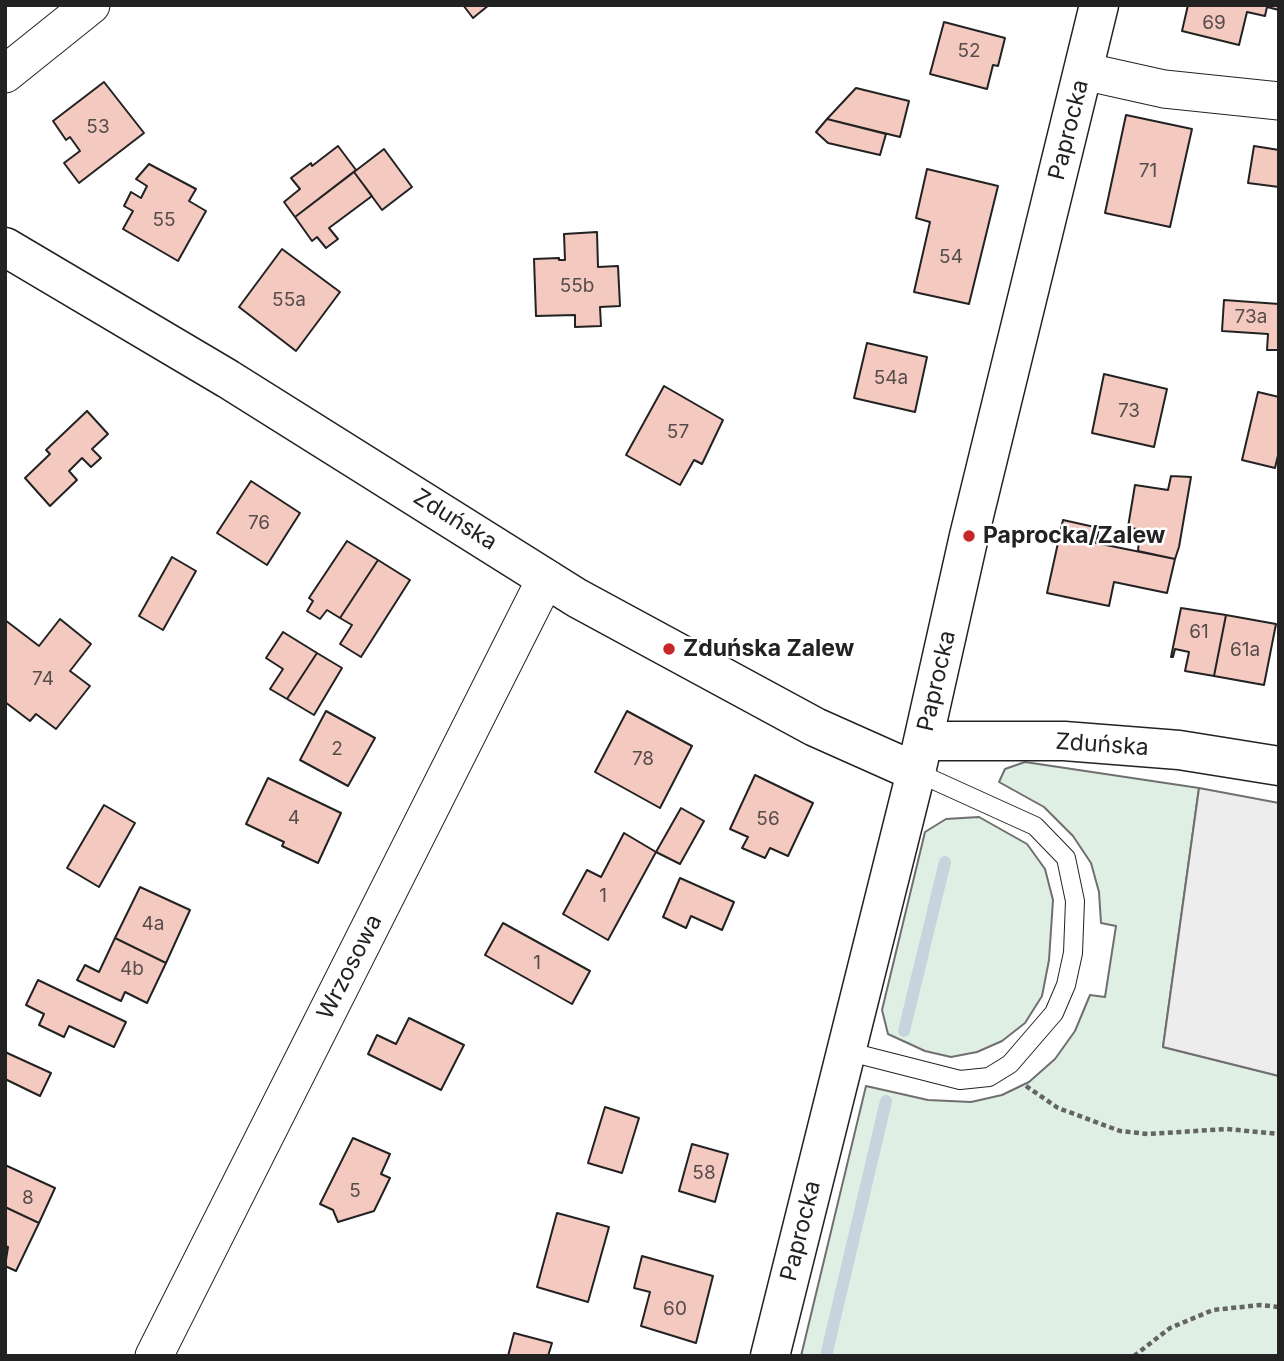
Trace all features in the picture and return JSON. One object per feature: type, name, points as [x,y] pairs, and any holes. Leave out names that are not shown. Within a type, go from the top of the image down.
[{"type":"street","points":[[5,74],[91,5]]},
{"type":"street","name":"Paprocka","points":[[770,1356],[919,756],[1100,5]]},
{"type":"street","points":[[1083,71],[1164,89],[1279,101]]},
{"type":"street","name":"Zduńska","points":[[5,247],[228,379],[577,598],[816,727],[919,756],[1077,742],[1179,750],[1279,766]]},
{"type":"street","name":"Wrzosowa","points":[[154,1356],[546,578]]},
{"type":"lane","points":[[846,1051],[960,1080],[989,1077],[1010,1064],[1055,1013],[1066,985],[1073,953],[1075,901],[1066,858],[1035,826],[919,756]]},
{"type":"path","points":[[1005,1066],[1033,1093],[1058,1108],[1120,1131],[1148,1134],[1227,1129],[1279,1134]]},
{"type":"path","points":[[1134,1356],[1170,1328],[1213,1311],[1260,1305],[1279,1307]]},
{"type":"green space","points":[[1025,762],[1199,788],[1163,1047],[1279,1076],[1279,1356],[801,1356],[866,1086],[928,1100],[971,1102],[1002,1095],[1029,1082],[1055,1059],[1075,1031],[1090,995],[1105,997],[1116,926],[1101,923],[1099,892],[1091,863],[1073,836],[1044,807],[999,782],[1005,769]]},
{"type":"green space","points":[[979,817],[1027,844],[1045,869],[1053,900],[1049,960],[1042,996],[1025,1023],[1002,1041],[977,1052],[951,1057],[925,1051],[888,1034],[882,1010],[925,832],[946,819]]},
{"type":"shaded area","points":[[1199,788],[1279,803],[1279,1076],[1163,1047]]},
{"type":"building","points":[[463,5],[489,5],[473,18]]},
{"type":"building","points":[[1188,5],[1279,5],[1279,10],[1267,7],[1265,16],[1247,12],[1239,45],[1182,31]]},
{"type":"building","points":[[944,22],[1005,38],[998,66],[993,65],[987,89],[930,74]]},
{"type":"building","points":[[104,82],[144,133],[79,183],[64,163],[80,151],[70,137],[66,140],[53,121]]},
{"type":"building","points":[[856,88],[909,101],[900,137],[827,119]]},
{"type":"building","points":[[1126,115],[1192,129],[1170,227],[1105,213]]},
{"type":"building","points":[[827,119],[886,134],[880,155],[828,143],[816,132]]},
{"type":"building","points":[[338,146],[356,170],[295,217],[284,202],[300,189],[291,178]]},
{"type":"building","points":[[1254,146],[1279,150],[1279,187],[1248,183]]},
{"type":"building","points":[[384,149],[412,187],[382,210],[354,172]]},
{"type":"building","points":[[149,164],[196,189],[189,201],[206,211],[178,261],[123,229],[133,211],[124,206],[131,192],[141,198],[147,186],[136,179]]},
{"type":"building","points":[[927,169],[998,186],[969,304],[914,292],[930,222],[916,218]]},
{"type":"building","points":[[354,172],[372,196],[329,228],[338,239],[326,248],[317,237],[312,241],[295,217]]},
{"type":"building","points":[[597,232],[598,267],[618,266],[620,306],[600,307],[601,326],[575,327],[575,315],[536,316],[534,259],[565,260],[564,234]]},
{"type":"building","points":[[282,249],[340,292],[296,351],[239,307]]},
{"type":"building","points":[[1224,300],[1279,304],[1279,350],[1267,350],[1268,334],[1222,331]]},
{"type":"building","points":[[867,343],[927,357],[915,412],[854,398]]},
{"type":"building","points":[[1104,374],[1167,389],[1154,447],[1092,433]]},
{"type":"building","points":[[664,386],[723,420],[702,464],[694,460],[680,485],[626,455]]},
{"type":"building","points":[[1258,392],[1279,397],[1279,451],[1275,468],[1242,460]]},
{"type":"building","points":[[87,411],[108,434],[92,449],[101,458],[91,467],[82,458],[69,471],[77,480],[50,506],[25,478],[50,454],[46,450]]},
{"type":"building","points":[[1171,476],[1191,477],[1175,559],[1138,551],[1140,530],[1128,527],[1135,485],[1168,490]]},
{"type":"building","points":[[251,481],[300,513],[267,565],[217,533]]},
{"type":"building","points":[[1063,520],[1099,528],[1096,543],[1175,559],[1167,593],[1114,582],[1109,606],[1047,593]]},
{"type":"building","points":[[347,541],[378,560],[340,618],[327,610],[320,619],[307,611],[313,601],[309,598]]},
{"type":"building","points":[[172,557],[196,571],[163,630],[139,616]]},
{"type":"building","points":[[378,560],[410,580],[361,657],[340,644],[352,625],[340,618]]},
{"type":"building","points":[[1181,608],[1226,615],[1214,676],[1185,671],[1189,652],[1175,649],[1171,657]]},
{"type":"building","points":[[1226,615],[1276,624],[1264,685],[1214,676]]},
{"type":"building","points":[[60,619],[91,644],[70,671],[90,686],[56,729],[36,714],[30,721],[5,702],[5,620],[39,646]]},
{"type":"building","points":[[283,632],[317,653],[287,699],[270,689],[283,669],[266,658]]},
{"type":"building","points":[[317,653],[342,668],[314,715],[287,699]]},
{"type":"building","points":[[326,711],[375,738],[348,786],[300,760]]},
{"type":"building","points":[[627,711],[692,746],[660,808],[595,772]]},
{"type":"building","points":[[755,775],[813,803],[788,856],[770,848],[765,858],[742,848],[748,837],[730,829]]},
{"type":"building","points":[[268,778],[341,813],[318,863],[282,846],[284,842],[246,824]]},
{"type":"building","points":[[104,805],[135,823],[99,887],[67,868]]},
{"type":"building","points":[[681,808],[704,821],[680,864],[656,852]]},
{"type":"building","points":[[624,833],[656,852],[608,940],[563,914],[587,870],[601,877]]},
{"type":"building","points":[[680,878],[734,902],[722,930],[691,916],[686,928],[663,917]]},
{"type":"building","points":[[140,887],[190,910],[166,963],[115,938]]},
{"type":"building","points":[[503,923],[590,971],[572,1004],[485,955]]},
{"type":"building","points":[[115,938],[166,963],[147,1003],[125,992],[121,1001],[77,980],[85,965],[99,972]]},
{"type":"building","points":[[38,980],[126,1022],[114,1047],[69,1026],[64,1037],[39,1025],[44,1014],[26,1005]]},
{"type":"building","points":[[409,1018],[464,1045],[441,1090],[368,1054],[377,1035],[396,1044]]},
{"type":"building","points":[[5,1052],[51,1073],[40,1096],[5,1079]]},
{"type":"building","points":[[605,1107],[639,1118],[622,1173],[588,1163]]},
{"type":"building","points":[[353,1138],[390,1154],[381,1174],[390,1178],[374,1211],[338,1222],[333,1210],[320,1204]]},
{"type":"building","points":[[692,1144],[728,1154],[715,1202],[679,1191]]},
{"type":"building","points":[[5,1165],[55,1188],[39,1223],[5,1207]]},
{"type":"building","points":[[5,1207],[39,1223],[16,1271],[5,1266],[8,1247],[5,1246]]},
{"type":"building","points":[[557,1213],[609,1227],[588,1302],[537,1287]]},
{"type":"building","points":[[642,1256],[713,1276],[696,1343],[641,1326],[650,1292],[634,1288]]},
{"type":"building","points":[[514,1333],[552,1343],[548,1356],[508,1356]]},
{"type":"waterway","points":[[904,1031],[945,862]]},
{"type":"waterway","points":[[826,1356],[886,1101]]},
{"type":"place","name":"Paprocka/Zalew","points":[[969,536]]},
{"type":"place","name":"Zduńska Zalew","points":[[669,649]]}]
